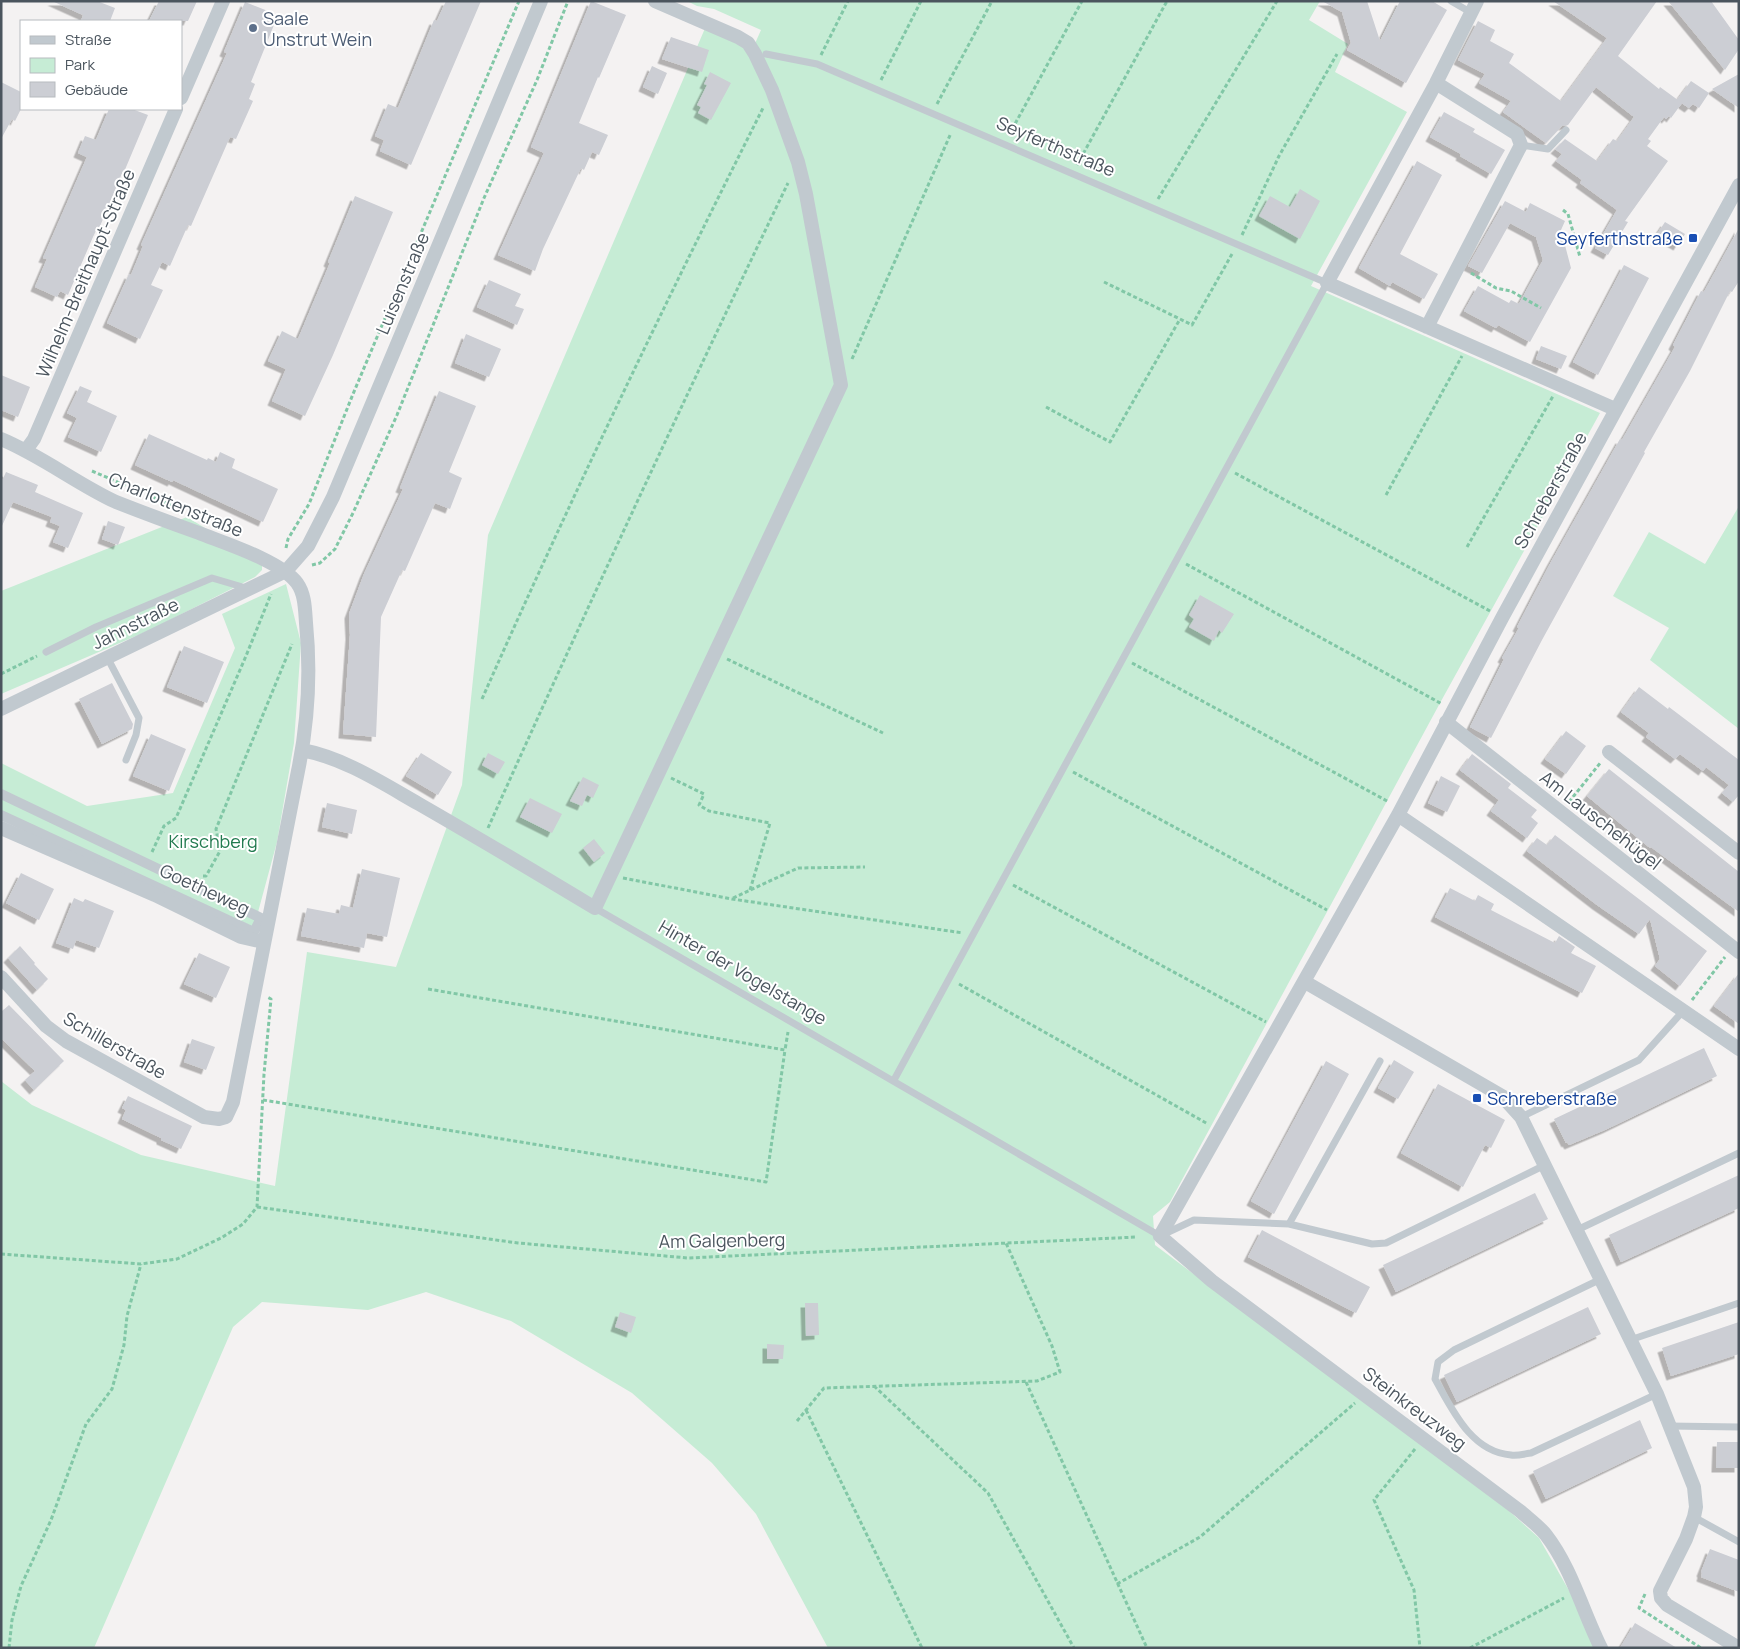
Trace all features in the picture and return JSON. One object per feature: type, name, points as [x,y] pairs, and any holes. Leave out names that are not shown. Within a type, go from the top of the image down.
[{"type":"street","points":[[182,96],[223,1]]},
{"type":"street","name":"Luisenstraße","points":[[282,573],[308,546],[333,497],[541,1]]},
{"type":"street","points":[[595,908],[841,385],[806,194],[798,162],[760,54],[738,37],[655,1]]},
{"type":"street","points":[[1327,283],[1436,83],[1474,7]]},
{"type":"street","points":[[1427,327],[1521,145],[1517,134],[1436,83]]},
{"type":"street","name":"Wilhelm-Breithaupt-Straße","points":[[26,450],[34,439],[176,110]]},
{"type":"street","name":"Schreberstraße","points":[[1160,1236],[1400,812],[1449,716],[1739,185]]},
{"type":"street","name":"Seyferthstraße","points":[[1327,283],[1615,409]]},
{"type":"street","name":"Charlottenstraße","points":[[1,439],[26,450],[99,494],[243,551],[282,573]]},
{"type":"street","points":[[255,991],[306,726],[308,644],[303,596],[297,583],[282,573]]},
{"type":"street","name":"Jahnstraße","points":[[1,709],[282,573]]},
{"type":"street","name":"Am Lauschehügel","points":[[1449,716],[1561,812],[1737,946]]},
{"type":"street","name":"Hinter der Vogelstange","points":[[302,750],[322,754],[377,780],[595,908]]},
{"type":"street","points":[[1609,752],[1739,853]]},
{"type":"street","name":"Goetheweg","points":[[1,794],[261,918],[258,926],[254,932],[1,815]]},
{"type":"street","points":[[1400,812],[1739,1049]]},
{"type":"street","name":"Goetheweg","points":[[1,828],[155,895],[241,937],[264,942]]},
{"type":"street","name":"Schillerstraße","points":[[1,977],[46,1026],[66,1041],[204,1117],[219,1119],[226,1117],[233,1102],[255,991]]},
{"type":"street","points":[[1305,982],[1502,1096],[1521,1117],[1657,1394],[1694,1487],[1696,1507],[1694,1518],[1660,1594],[1667,1606],[1739,1648]]},
{"type":"street","name":"Steinkreuzweg","points":[[1160,1236],[1212,1281],[1520,1511],[1546,1534],[1563,1561],[1601,1648]]},
{"type":"lane","points":[[1451,1],[1474,7]]},
{"type":"lane","name":"Seyferthstraße","points":[[760,54],[817,64],[1327,283]]},
{"type":"lane","points":[[1521,145],[1548,149],[1566,130]]},
{"type":"lane","points":[[894,1080],[1327,283]]},
{"type":"lane","points":[[46,652],[96,627],[212,578],[249,589]]},
{"type":"lane","points":[[108,657],[138,718],[136,735],[126,760]]},
{"type":"lane","name":"Hinter der Vogelstange","points":[[595,908],[1160,1236]]},
{"type":"lane","points":[[1521,1117],[1639,1060],[1684,1010]]},
{"type":"lane","points":[[1289,1224],[1380,1061]]},
{"type":"lane","points":[[1576,1230],[1739,1153]]},
{"type":"lane","points":[[1160,1236],[1194,1220],[1289,1224],[1372,1244],[1386,1243],[1545,1165]]},
{"type":"lane","points":[[1601,1280],[1454,1350],[1438,1362],[1435,1379],[1457,1419],[1478,1440],[1490,1450],[1512,1455],[1530,1453],[1657,1394]]},
{"type":"lane","points":[[1630,1340],[1739,1303]]},
{"type":"lane","points":[[1669,1426],[1739,1427]]},
{"type":"lane","points":[[1694,1518],[1739,1542]]},
{"type":"path","points":[[150,854],[164,826],[176,818],[282,573],[288,539],[309,504],[353,394],[519,1]]},
{"type":"path","points":[[282,573],[320,563],[335,549],[353,514],[397,415],[484,198],[537,80],[568,1]]},
{"type":"path","points":[[817,64],[848,1]]},
{"type":"path","points":[[876,89],[921,1]]},
{"type":"path","points":[[932,113],[992,1]]},
{"type":"path","points":[[1004,144],[1082,1]]},
{"type":"path","points":[[1072,174],[1167,1]]},
{"type":"path","points":[[1153,208],[1277,1]]},
{"type":"path","points":[[1104,282],[1192,324],[1237,245],[1279,156],[1336,54]]},
{"type":"path","points":[[482,699],[576,491],[660,315],[772,90]]},
{"type":"path","points":[[841,385],[956,123]]},
{"type":"path","points":[[482,840],[729,306],[798,162]]},
{"type":"path","points":[[1563,210],[1568,214],[1580,257]]},
{"type":"path","points":[[1459,266],[1496,288],[1511,291],[1541,308]]},
{"type":"path","points":[[1046,407],[1110,442],[1180,318]]},
{"type":"path","points":[[1386,495],[1468,345]]},
{"type":"path","points":[[1467,547],[1554,393],[1561,385]]},
{"type":"path","points":[[1226,468],[1502,618]]},
{"type":"path","points":[[86,469],[177,508]]},
{"type":"path","points":[[1177,559],[1449,716]]},
{"type":"path","points":[[206,876],[220,851],[216,829],[305,614]]},
{"type":"path","points":[[1,674],[46,652]]},
{"type":"path","points":[[715,653],[883,733]]},
{"type":"path","points":[[1123,658],[1400,812]]},
{"type":"path","points":[[1561,812],[1609,752]]},
{"type":"path","points":[[1064,767],[1341,916]]},
{"type":"path","points":[[659,772],[704,794],[699,804],[709,811],[770,823],[750,890]]},
{"type":"path","points":[[732,899],[798,868],[865,868]]},
{"type":"path","points":[[610,876],[732,899],[973,934]]},
{"type":"path","points":[[1003,880],[1278,1028]]},
{"type":"path","points":[[1684,1010],[1737,946]]},
{"type":"path","points":[[950,978],[1220,1132]]},
{"type":"path","points":[[428,988],[785,1050]]},
{"type":"path","points":[[1,1254],[141,1264],[177,1259],[221,1238],[243,1224],[257,1207],[262,1100],[271,999],[255,991]]},
{"type":"path","points":[[262,1100],[766,1182],[790,1020]]},
{"type":"path","name":"Am Galgenberg","points":[[257,1207],[518,1242],[688,1258],[1160,1236]]},
{"type":"path","points":[[797,1421],[824,1388],[1037,1382],[1060,1372],[1052,1346],[1006,1243]]},
{"type":"path","points":[[9,1648],[12,1620],[21,1586],[51,1520],[86,1424],[112,1389],[124,1345],[127,1316],[141,1264]]},
{"type":"path","points":[[1026,1382],[1147,1648]]},
{"type":"path","points":[[874,1386],[988,1493],[1074,1648]]},
{"type":"path","points":[[1117,1584],[1200,1538],[1365,1395]]},
{"type":"path","points":[[806,1410],[922,1648]]},
{"type":"path","points":[[1420,1648],[1414,1590],[1374,1500],[1423,1438]]},
{"type":"path","points":[[1470,1648],[1576,1592]]},
{"type":"green space","points":[[687,1],[1320,1],[1309,20],[1348,44],[1335,72],[1407,112],[1311,286],[1600,413],[1440,703],[1170,1202],[1153,1216],[1155,1245],[1508,1510],[1539,1538],[1571,1594],[1597,1648],[828,1648],[756,1514],[712,1463],[632,1393],[511,1321],[426,1292],[368,1310],[262,1302],[233,1327],[94,1648],[1,1648],[1,1081],[32,1105],[141,1155],[275,1186],[307,952],[396,967],[462,785],[488,535],[706,26],[753,48],[761,30],[714,9],[697,6]]},
{"type":"green space","points":[[1739,506],[1739,729],[1650,660],[1669,628],[1613,596],[1649,532],[1705,564]]},
{"type":"green space","points":[[187,517],[262,563],[262,570],[255,577],[150,630],[1,694],[1,591]]},
{"type":"green space","name":"Kirschberg","points":[[286,584],[301,643],[294,743],[277,842],[254,927],[1,812],[1,763],[87,806],[173,793],[235,648],[222,614]]},
{"type":"building","points":[[52,1],[97,1],[115,8],[110,20],[81,20],[83,15]]},
{"type":"building","points":[[159,1],[197,1],[188,21],[150,20]]},
{"type":"building","points":[[446,1],[481,1],[411,165],[380,151],[384,140],[375,136],[388,104],[398,108],[434,20],[437,21]]},
{"type":"building","points":[[591,1],[626,15],[579,123],[608,135],[599,155],[592,152],[584,170],[581,168],[543,249],[535,271],[498,255],[544,153],[531,147]]},
{"type":"building","points":[[1322,1],[1367,1],[1380,41],[1400,1],[1432,1],[1447,10],[1406,83],[1347,50],[1351,43],[1342,12]]},
{"type":"building","points":[[1553,1],[1657,1],[1618,56],[1659,89],[1660,87],[1682,103],[1671,118],[1669,116],[1666,119],[1664,117],[1648,139],[1651,141],[1647,146],[1668,161],[1625,221],[1628,222],[1608,255],[1595,248],[1617,210],[1580,183],[1582,180],[1556,161],[1562,154],[1555,149],[1565,139],[1597,161],[1613,139],[1617,141],[1634,117],[1596,87],[1568,125],[1562,126],[1546,143],[1503,112],[1511,101],[1479,83],[1485,74],[1458,60],[1478,21],[1495,30],[1490,41],[1514,54],[1509,63],[1561,101],[1607,38]]},
{"type":"building","points":[[1668,1],[1711,1],[1739,40],[1739,49],[1725,70]]},
{"type":"building","points":[[245,2],[278,15],[251,82],[255,84],[249,99],[253,101],[236,139],[230,137],[191,226],[188,225],[170,266],[162,262],[151,285],[163,290],[140,339],[107,323],[129,274],[131,275],[143,246],[141,245],[227,53],[224,52]]},
{"type":"building","points":[[671,37],[709,50],[702,72],[662,59]]},
{"type":"building","points":[[652,66],[667,73],[658,94],[643,87]]},
{"type":"building","points":[[710,72],[731,83],[711,120],[698,113],[701,107],[697,105],[707,85],[704,84]]},
{"type":"building","points":[[1739,74],[1739,108],[1712,89]]},
{"type":"building","points":[[1691,81],[1709,93],[1699,108],[1693,104],[1689,108],[1677,100]]},
{"type":"building","points":[[1,82],[20,92],[20,110],[15,121],[12,119],[1,139]]},
{"type":"building","points":[[109,110],[135,110],[148,115],[68,295],[60,291],[57,297],[35,287],[47,259],[43,258],[87,157],[78,153],[85,136],[96,140]]},
{"type":"building","points":[[1444,112],[1475,129],[1473,132],[1505,150],[1491,174],[1460,156],[1461,154],[1430,137]]},
{"type":"building","points":[[1417,161],[1442,175],[1400,254],[1438,274],[1424,299],[1392,282],[1390,286],[1359,268]]},
{"type":"building","points":[[1300,189],[1320,201],[1300,239],[1259,216],[1270,196],[1290,207]]},
{"type":"building","points":[[355,196],[393,212],[333,355],[305,416],[272,401],[286,369],[268,361],[282,331],[298,339],[330,263],[328,262]]},
{"type":"building","points":[[1505,201],[1526,212],[1530,203],[1565,221],[1561,230],[1571,268],[1530,342],[1498,325],[1496,328],[1464,311],[1478,286],[1509,303],[1511,300],[1519,304],[1543,260],[1536,237],[1510,223],[1482,273],[1468,266]]},
{"type":"building","points":[[1665,222],[1685,234],[1678,246],[1657,234]]},
{"type":"building","points":[[1739,228],[1739,281],[1732,292],[1730,291],[1690,371],[1542,640],[1491,738],[1470,727],[1504,659],[1502,658],[1519,628],[1517,627],[1620,439],[1622,440],[1675,347],[1673,345],[1701,291],[1704,292]]},
{"type":"building","points":[[1624,265],[1649,278],[1598,375],[1573,362]]},
{"type":"building","points":[[489,280],[521,294],[515,306],[524,309],[517,325],[477,307]]},
{"type":"building","points":[[466,334],[501,349],[489,377],[455,363]]},
{"type":"building","points":[[1541,346],[1567,356],[1561,369],[1536,359]]},
{"type":"building","points":[[1,375],[30,387],[18,417],[1,410]]},
{"type":"building","points":[[80,386],[92,391],[87,402],[117,416],[101,452],[68,437],[77,418],[67,413]]},
{"type":"building","points":[[439,391],[476,406],[449,472],[462,478],[450,509],[435,503],[405,571],[402,570],[381,617],[376,737],[343,734],[350,635],[349,614],[364,574],[403,489],[400,488]]},
{"type":"building","points":[[149,434],[207,460],[208,458],[216,462],[220,452],[235,459],[232,468],[278,489],[263,522],[173,480],[172,482],[135,465]]},
{"type":"building","points":[[6,472],[38,485],[35,492],[83,513],[68,548],[53,542],[60,526],[50,522],[52,517],[13,502],[1,528],[1,483]]},
{"type":"building","points":[[108,521],[125,527],[118,545],[102,539]]},
{"type":"building","points":[[1200,595],[1234,614],[1222,633],[1219,630],[1214,641],[1189,627],[1194,619],[1189,615]]},
{"type":"building","points":[[184,646],[224,662],[207,703],[167,687]]},
{"type":"building","points":[[112,683],[133,724],[132,729],[102,744],[79,699]]},
{"type":"building","points":[[1639,687],[1668,709],[1669,707],[1739,760],[1739,795],[1733,802],[1722,793],[1729,785],[1706,767],[1703,771],[1680,754],[1675,759],[1646,737],[1649,733],[1621,712]]},
{"type":"building","points":[[1566,731],[1586,746],[1566,774],[1545,759]]},
{"type":"building","points":[[151,734],[186,749],[169,791],[133,776]]},
{"type":"building","points":[[421,753],[452,772],[438,795],[406,776]]},
{"type":"building","points":[[488,753],[505,762],[498,774],[482,765]]},
{"type":"building","points":[[1472,754],[1511,784],[1508,788],[1537,810],[1531,817],[1538,823],[1527,838],[1491,811],[1499,800],[1460,770]]},
{"type":"building","points":[[1609,769],[1739,872],[1739,912],[1650,848],[1587,796]]},
{"type":"building","points":[[1441,776],[1460,786],[1447,812],[1428,803]]},
{"type":"building","points":[[583,777],[599,785],[593,798],[587,795],[582,806],[570,801]]},
{"type":"building","points":[[530,798],[562,814],[552,833],[520,817]]},
{"type":"building","points":[[327,803],[357,810],[352,834],[322,827]]},
{"type":"building","points":[[1555,835],[1707,951],[1680,986],[1655,966],[1660,959],[1650,919],[1639,934],[1597,905],[1527,851],[1537,838],[1547,845]]},
{"type":"building","points":[[594,839],[605,853],[594,862],[583,848]]},
{"type":"building","points":[[362,869],[400,878],[387,937],[367,933],[364,948],[301,936],[307,908],[339,914],[341,905],[353,908]]},
{"type":"building","points":[[21,873],[54,889],[39,920],[6,903]]},
{"type":"building","points":[[1450,888],[1475,901],[1478,895],[1494,904],[1491,910],[1555,943],[1559,936],[1575,947],[1571,953],[1596,966],[1582,993],[1435,917]]},
{"type":"building","points":[[74,898],[83,902],[85,899],[114,911],[99,948],[76,940],[73,949],[56,943]]},
{"type":"building","points":[[20,946],[48,979],[37,990],[8,958]]},
{"type":"building","points":[[199,953],[230,967],[216,998],[184,984]]},
{"type":"building","points":[[1739,973],[1739,1024],[1714,1006]]},
{"type":"building","points":[[9,1005],[64,1061],[34,1090],[25,1080],[35,1071],[1,1038],[1,1012]]},
{"type":"building","points":[[192,1039],[215,1047],[206,1070],[184,1062]]},
{"type":"building","points":[[1704,1048],[1717,1076],[1607,1129],[1569,1145],[1566,1143],[1554,1119]]},
{"type":"building","points":[[1394,1060],[1414,1072],[1398,1099],[1378,1088]]},
{"type":"building","points":[[1326,1061],[1349,1074],[1274,1214],[1251,1201]]},
{"type":"building","points":[[1438,1084],[1505,1120],[1491,1148],[1485,1145],[1463,1187],[1401,1153]]},
{"type":"building","points":[[128,1096],[192,1126],[181,1149],[122,1119],[126,1110],[122,1108]]},
{"type":"building","points":[[1739,1175],[1739,1208],[1621,1262],[1609,1235]]},
{"type":"building","points":[[1535,1193],[1548,1219],[1396,1292],[1383,1265]]},
{"type":"building","points":[[1262,1230],[1370,1287],[1356,1313],[1248,1257]]},
{"type":"building","points":[[805,1303],[818,1303],[819,1335],[806,1336]]},
{"type":"building","points":[[1588,1307],[1601,1334],[1457,1402],[1444,1375]]},
{"type":"building","points":[[620,1312],[636,1317],[631,1333],[615,1327]]},
{"type":"building","points":[[1739,1322],[1739,1354],[1671,1376],[1662,1348]]},
{"type":"building","points":[[767,1344],[784,1345],[783,1359],[767,1359]]},
{"type":"building","points":[[1640,1420],[1652,1448],[1546,1499],[1533,1471]]},
{"type":"building","points":[[1717,1442],[1739,1442],[1739,1468],[1716,1468]]},
{"type":"building","points":[[1710,1549],[1739,1560],[1739,1592],[1701,1577],[1701,1572]]},
{"type":"building","points":[[1635,1623],[1677,1648],[1620,1648]]},
{"type":"place","name":"Saale Unstrut Wein","points":[[253,28]]},
{"type":"place","name":"Seyferthstraße","points":[[1693,238]]},
{"type":"place","name":"Schreberstraße","points":[[1477,1098]]}]
